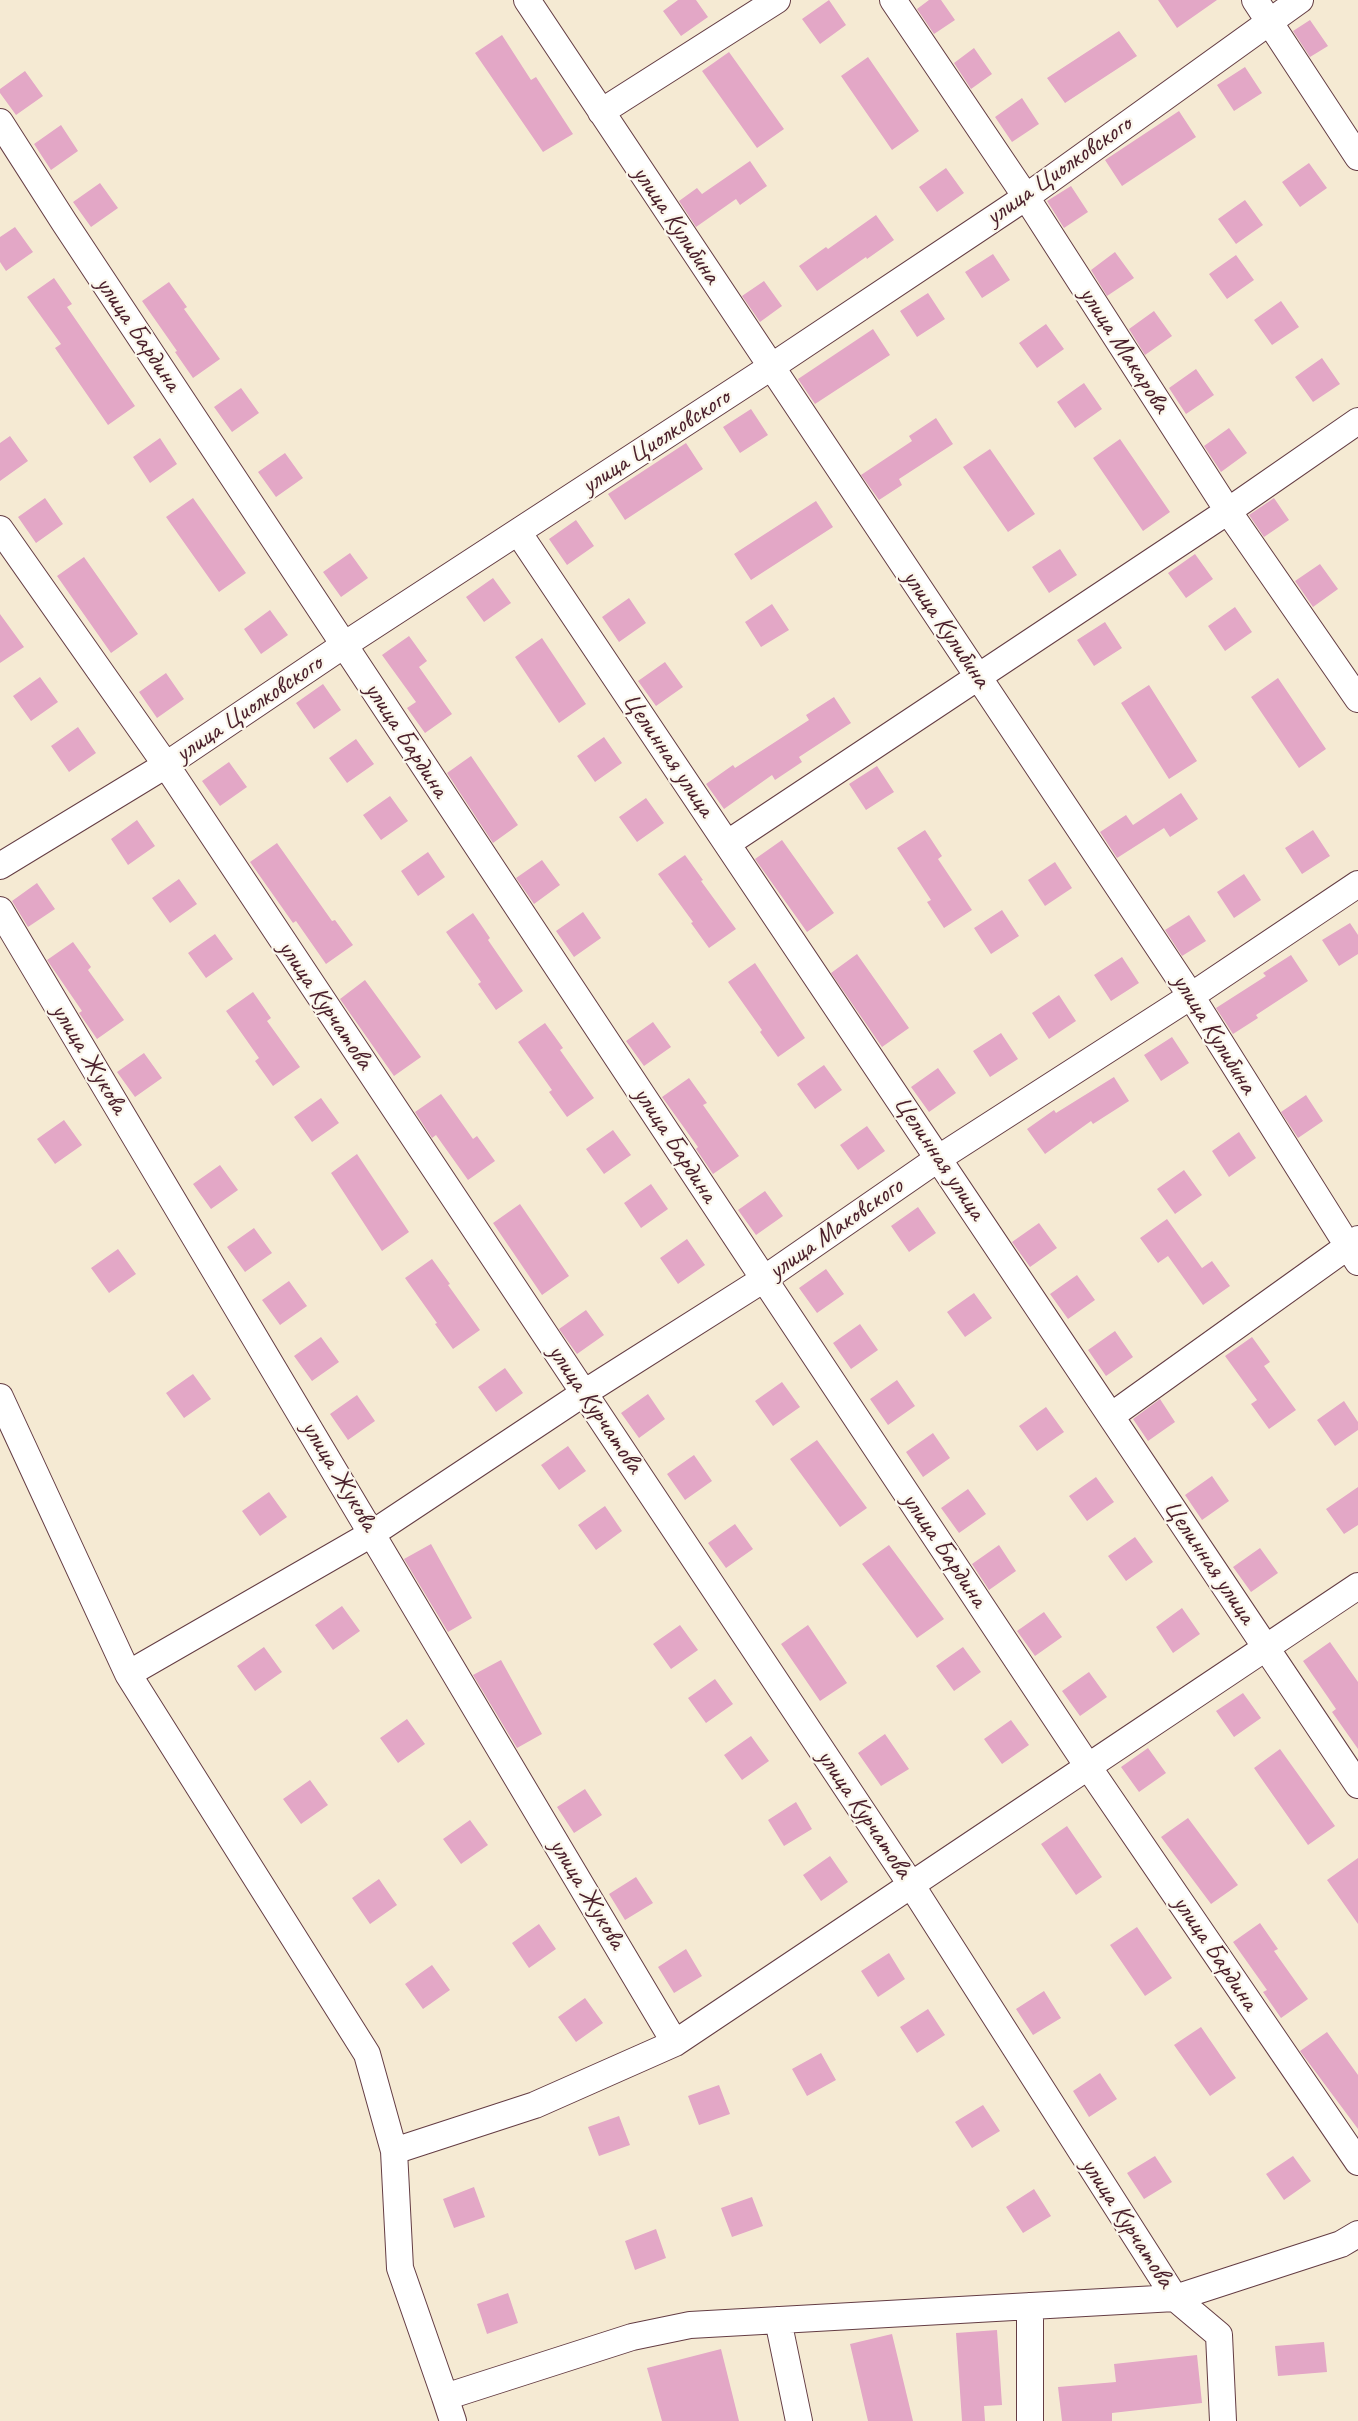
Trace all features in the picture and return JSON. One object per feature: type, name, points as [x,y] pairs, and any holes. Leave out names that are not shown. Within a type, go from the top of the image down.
[{"type":"street","name":"улица Кулибина","points":[[527,0],[1191,996],[1354,1249]]},
{"type":"street","points":[[601,112],[777,0]]},
{"type":"street","name":"улица Макарова","points":[[893,0],[1026,197],[1228,511],[1358,699]]},
{"type":"street","points":[[1255,0],[1358,157]]},
{"type":"street","name":"улица Циолковского","points":[[0,866],[166,765],[344,645],[771,367],[1026,197],[1300,0]]},
{"type":"street","name":"улица Бардина","points":[[0,122],[70,232],[764,1280],[1089,1768],[1358,2162]]},
{"type":"street","points":[[728,843],[1228,511],[1358,421]]},
{"type":"street","name":"улица Курчатова","points":[[0,530],[166,765],[912,1886],[1175,2298],[1219,2335],[1223,2421]]},
{"type":"street","name":"Целинная улица","points":[[518,532],[1358,1785]]},
{"type":"street","name":"улица Маковского","points":[[128,1674],[373,1533],[764,1280],[939,1158],[1191,996],[1358,884]]},
{"type":"street","name":"улица Жукова","points":[[0,910],[675,2043]]},
{"type":"street","points":[[1111,1416],[1354,1249]]},
{"type":"street","points":[[0,1397],[128,1674],[367,2054],[393,2151],[400,2268],[449,2409],[632,2337],[690,2325],[1175,2298],[1341,2244],[1358,2234]]},
{"type":"street","points":[[393,2151],[535,2105],[675,2043],[1358,1586]]},
{"type":"street","points":[[1029,2306],[1030,2421]]},
{"type":"street","points":[[778,2320],[799,2421]]},
{"type":"building","points":[[678,0],[696,0],[708,17],[681,36],[663,11]]},
{"type":"building","points":[[829,0],[846,25],[820,44],[802,19]]},
{"type":"building","points":[[929,0],[941,0],[955,20],[934,34],[917,9]]},
{"type":"building","points":[[1158,0],[1217,0],[1177,28]]},
{"type":"building","points":[[1310,20],[1328,46],[1310,57],[1293,31]]},
{"type":"building","points":[[1119,31],[1137,56],[1065,103],[1047,78]]},
{"type":"building","points":[[502,35],[531,80],[536,77],[573,134],[543,152],[475,53]]},
{"type":"building","points":[[974,48],[992,74],[971,89],[954,63]]},
{"type":"building","points":[[729,52],[784,129],[757,148],[702,71]]},
{"type":"building","points":[[868,57],[919,131],[892,150],[841,76]]},
{"type":"building","points":[[1245,67],[1262,93],[1234,111],[1217,85]]},
{"type":"building","points":[[25,71],[43,96],[16,115],[0,93],[0,89]]},
{"type":"building","points":[[1022,98],[1039,124],[1012,142],[995,117]]},
{"type":"building","points":[[1179,111],[1196,137],[1122,186],[1105,160]]},
{"type":"building","points":[[61,125],[78,151],[51,170],[34,144]]},
{"type":"building","points":[[750,161],[767,186],[740,205],[736,199],[696,227],[679,201],[697,188],[702,194]]},
{"type":"building","points":[[1309,163],[1327,188],[1300,207],[1282,182]]},
{"type":"building","points":[[946,168],[964,193],[937,212],[919,187]]},
{"type":"building","points":[[100,183],[118,208],[91,227],[73,202]]},
{"type":"building","points":[[1071,186],[1088,212],[1064,228],[1047,201]]},
{"type":"building","points":[[1245,200],[1263,225],[1236,244],[1218,219]]},
{"type":"building","points":[[876,215],[894,240],[817,291],[799,266],[826,247],[828,249]]},
{"type":"building","points":[[15,227],[33,252],[6,271],[0,262],[0,237]]},
{"type":"building","points":[[1115,252],[1134,278],[1107,296],[1091,270]]},
{"type":"building","points":[[993,254],[1010,280],[982,298],[965,272]]},
{"type":"building","points":[[1236,255],[1254,280],[1227,299],[1209,274]]},
{"type":"building","points":[[54,278],[72,304],[67,307],[135,406],[108,425],[55,348],[61,344],[27,297]]},
{"type":"building","points":[[764,281],[782,306],[760,322],[742,296]]},
{"type":"building","points":[[169,282],[187,307],[184,309],[220,359],[193,378],[142,301]]},
{"type":"building","points":[[928,293],[945,319],[917,337],[900,311]]},
{"type":"building","points":[[1281,301],[1299,327],[1272,345],[1254,320]]},
{"type":"building","points":[[1154,311],[1172,336],[1145,355],[1129,329]]},
{"type":"building","points":[[1046,324],[1064,349],[1037,368],[1019,343]]},
{"type":"building","points":[[873,329],[890,355],[815,404],[798,379]]},
{"type":"building","points":[[1322,358],[1340,384],[1313,402],[1295,377]]},
{"type":"building","points":[[1196,369],[1214,395],[1186,414],[1169,388]]},
{"type":"building","points":[[1084,383],[1102,409],[1075,428],[1057,402]]},
{"type":"building","points":[[241,388],[259,413],[232,432],[214,407]]},
{"type":"building","points":[[751,409],[768,435],[740,453],[723,427]]},
{"type":"building","points":[[936,418],[953,444],[899,479],[902,485],[879,500],[861,475],[912,441],[909,436]]},
{"type":"building","points":[[1229,428],[1247,453],[1221,472],[1204,446]]},
{"type":"building","points":[[10,436],[28,461],[0,481],[0,443]]},
{"type":"building","points":[[160,438],[177,464],[150,483],[133,457]]},
{"type":"building","points":[[1120,439],[1170,512],[1143,531],[1093,458]]},
{"type":"building","points":[[686,443],[703,469],[625,520],[608,494]]},
{"type":"building","points":[[990,449],[1035,514],[1008,532],[963,467]]},
{"type":"building","points":[[285,453],[303,478],[276,497],[258,472]]},
{"type":"building","points":[[45,498],[63,524],[36,543],[18,517]]},
{"type":"building","points":[[193,498],[246,573],[219,592],[166,517]]},
{"type":"building","points":[[1274,498],[1289,520],[1264,537],[1249,515]]},
{"type":"building","points":[[816,501],[833,527],[751,580],[734,554]]},
{"type":"building","points":[[576,520],[594,546],[567,565],[549,539]]},
{"type":"building","points":[[1060,549],[1077,575],[1049,593],[1032,567]]},
{"type":"building","points":[[350,553],[368,578],[341,597],[323,572]]},
{"type":"building","points":[[1195,554],[1213,579],[1186,598],[1168,573]]},
{"type":"building","points":[[84,557],[138,634],[111,653],[57,576]]},
{"type":"building","points":[[1320,564],[1338,589],[1313,607],[1295,581]]},
{"type":"building","points":[[493,578],[511,603],[484,622],[466,597]]},
{"type":"building","points":[[629,598],[646,623],[619,642],[602,617]]},
{"type":"building","points":[[772,604],[789,630],[761,647],[745,622]]},
{"type":"building","points":[[1235,607],[1252,632],[1225,651],[1208,626]]},
{"type":"building","points":[[270,610],[288,635],[261,654],[244,629]]},
{"type":"building","points":[[0,614],[24,647],[0,663]]},
{"type":"building","points":[[1105,622],[1122,648],[1094,666],[1077,640]]},
{"type":"building","points":[[409,636],[427,661],[419,667],[452,714],[425,733],[407,708],[416,702],[382,655]]},
{"type":"building","points":[[542,638],[586,704],[559,723],[515,657]]},
{"type":"building","points":[[665,662],[683,687],[656,706],[638,681]]},
{"type":"building","points":[[166,673],[184,699],[157,718],[139,692]]},
{"type":"building","points":[[40,677],[58,702],[31,721],[13,696]]},
{"type":"building","points":[[1278,678],[1326,749],[1299,768],[1251,697]]},
{"type":"building","points":[[323,684],[341,710],[314,729],[296,703]]},
{"type":"building","points":[[1149,685],[1197,761],[1169,779],[1121,703]]},
{"type":"building","points":[[834,697],[851,723],[799,757],[802,762],[775,780],[772,775],[724,809],[706,784],[733,765],[735,768],[809,720],[806,715]]},
{"type":"building","points":[[78,727],[96,753],[69,772],[51,746]]},
{"type":"building","points":[[604,737],[622,763],[595,782],[577,756]]},
{"type":"building","points":[[356,739],[374,764],[347,783],[329,758]]},
{"type":"building","points":[[471,756],[518,825],[493,843],[447,773]]},
{"type":"building","points":[[229,762],[247,787],[220,806],[202,781]]},
{"type":"building","points":[[877,766],[894,792],[866,810],[849,784]]},
{"type":"building","points":[[1181,793],[1198,819],[1170,837],[1164,828],[1117,858],[1100,832],[1126,815],[1133,825]]},
{"type":"building","points":[[390,796],[408,821],[381,840],[363,815]]},
{"type":"building","points":[[646,798],[664,823],[637,842],[619,817]]},
{"type":"building","points":[[137,820],[155,846],[128,865],[111,839]]},
{"type":"building","points":[[925,830],[942,856],[938,859],[972,910],[944,928],[927,902],[931,900],[897,848]]},
{"type":"building","points":[[1313,830],[1330,856],[1302,874],[1285,848]]},
{"type":"building","points":[[782,840],[834,913],[807,932],[755,859]]},
{"type":"building","points":[[277,843],[332,921],[335,920],[353,945],[326,964],[296,921],[293,923],[250,862]]},
{"type":"building","points":[[428,852],[445,877],[418,896],[401,871]]},
{"type":"building","points":[[685,855],[736,929],[709,948],[658,874]]},
{"type":"building","points":[[542,860],[560,885],[534,904],[516,878]]},
{"type":"building","points":[[1055,862],[1072,888],[1045,906],[1028,880]]},
{"type":"building","points":[[1244,874],[1261,900],[1234,918],[1217,892]]},
{"type":"building","points":[[179,879],[197,904],[170,923],[152,898]]},
{"type":"building","points":[[37,883],[55,909],[28,927],[12,901]]},
{"type":"building","points":[[1002,910],[1019,936],[991,954],[974,928]]},
{"type":"building","points":[[583,912],[601,938],[574,957],[556,931]]},
{"type":"building","points":[[473,913],[490,938],[488,940],[523,991],[496,1010],[478,984],[481,982],[446,932]]},
{"type":"building","points":[[1189,915],[1206,941],[1182,956],[1165,930]]},
{"type":"building","points":[[1350,923],[1358,935],[1358,954],[1339,966],[1322,940]]},
{"type":"building","points":[[215,934],[233,959],[206,978],[188,953]]},
{"type":"building","points":[[73,942],[91,967],[88,970],[124,1020],[97,1039],[79,1013],[82,1011],[47,960]]},
{"type":"building","points":[[857,954],[909,1028],[882,1047],[831,973]]},
{"type":"building","points":[[1291,955],[1308,981],[1256,1015],[1258,1018],[1233,1034],[1216,1008],[1266,976],[1263,973]]},
{"type":"building","points":[[1122,957],[1139,983],[1111,1001],[1094,975]]},
{"type":"building","points":[[755,963],[805,1038],[778,1057],[728,982]]},
{"type":"building","points":[[365,980],[421,1057],[394,1076],[340,999]]},
{"type":"building","points":[[253,992],[271,1018],[267,1021],[300,1067],[273,1086],[255,1061],[259,1058],[226,1011]]},
{"type":"building","points":[[1059,995],[1076,1021],[1049,1039],[1032,1013]]},
{"type":"building","points":[[653,1022],[671,1047],[644,1066],[626,1041]]},
{"type":"building","points":[[545,1023],[563,1048],[560,1050],[594,1098],[567,1117],[549,1092],[552,1090],[518,1042]]},
{"type":"building","points":[[1001,1033],[1018,1059],[990,1077],[973,1051]]},
{"type":"building","points":[[1172,1037],[1189,1063],[1161,1081],[1144,1055]]},
{"type":"building","points":[[144,1053],[162,1078],[135,1097],[117,1072]]},
{"type":"building","points":[[824,1065],[842,1090],[815,1109],[797,1084]]},
{"type":"building","points":[[938,1068],[956,1093],[929,1112],[911,1087]]},
{"type":"building","points":[[1114,1077],[1129,1101],[1093,1124],[1091,1121],[1045,1154],[1027,1129],[1054,1110],[1056,1113]]},
{"type":"building","points":[[689,1078],[707,1103],[703,1105],[739,1156],[713,1174],[696,1149],[698,1147],[662,1097]]},
{"type":"building","points":[[441,1094],[473,1139],[477,1136],[495,1161],[468,1180],[436,1135],[432,1138],[415,1112]]},
{"type":"building","points":[[1306,1095],[1323,1121],[1298,1138],[1281,1112]]},
{"type":"building","points":[[321,1098],[339,1123],[312,1142],[294,1117]]},
{"type":"building","points":[[64,1120],[82,1145],[55,1164],[37,1139]]},
{"type":"building","points":[[867,1126],[885,1151],[858,1170],[840,1145]]},
{"type":"building","points":[[613,1130],[631,1155],[604,1174],[586,1149]]},
{"type":"building","points":[[1239,1132],[1256,1158],[1229,1177],[1212,1151]]},
{"type":"building","points":[[357,1154],[409,1232],[382,1251],[331,1173]]},
{"type":"building","points":[[220,1165],[238,1190],[211,1209],[193,1184]]},
{"type":"building","points":[[1184,1170],[1202,1195],[1175,1214],[1157,1189]]},
{"type":"building","points":[[651,1184],[668,1209],[641,1228],[624,1203]]},
{"type":"building","points":[[765,1191],[783,1216],[756,1235],[738,1210]]},
{"type":"building","points":[[520,1204],[569,1276],[542,1295],[493,1223]]},
{"type":"building","points":[[918,1207],[936,1233],[909,1252],[891,1226]]},
{"type":"building","points":[[1167,1219],[1202,1268],[1212,1261],[1230,1286],[1203,1305],[1168,1256],[1158,1263],[1140,1238]]},
{"type":"building","points":[[1039,1223],[1057,1248],[1030,1267],[1012,1242]]},
{"type":"building","points":[[254,1228],[272,1253],[245,1272],[227,1247]]},
{"type":"building","points":[[687,1239],[705,1265],[678,1284],[660,1258]]},
{"type":"building","points":[[118,1249],[136,1274],[109,1293],[91,1268]]},
{"type":"building","points":[[432,1259],[480,1330],[453,1349],[405,1278]]},
{"type":"building","points":[[826,1269],[844,1294],[817,1313],[799,1288]]},
{"type":"building","points":[[1077,1275],[1095,1300],[1068,1319],[1050,1294]]},
{"type":"building","points":[[289,1281],[307,1306],[280,1325],[262,1300]]},
{"type":"building","points":[[974,1293],[992,1318],[965,1337],[947,1312]]},
{"type":"building","points":[[586,1310],[604,1335],[577,1354],[559,1329]]},
{"type":"building","points":[[860,1324],[878,1350],[851,1369],[833,1343]]},
{"type":"building","points":[[1115,1331],[1133,1357],[1106,1376],[1088,1350]]},
{"type":"building","points":[[321,1337],[339,1362],[312,1381],[294,1356]]},
{"type":"building","points":[[1252,1337],[1270,1362],[1264,1366],[1296,1410],[1269,1429],[1251,1404],[1257,1400],[1225,1356]]},
{"type":"building","points":[[505,1368],[523,1393],[496,1412],[478,1387]]},
{"type":"building","points":[[193,1374],[211,1399],[184,1418],[166,1393]]},
{"type":"building","points":[[897,1380],[915,1406],[888,1425],[870,1399]]},
{"type":"building","points":[[782,1382],[800,1407],[773,1426],[755,1401]]},
{"type":"building","points":[[648,1394],[665,1419],[639,1438],[621,1413]]},
{"type":"building","points":[[357,1395],[375,1421],[348,1440],[330,1414]]},
{"type":"building","points":[[1160,1399],[1175,1422],[1148,1441],[1133,1419]]},
{"type":"building","points":[[1344,1401],[1358,1422],[1358,1430],[1335,1446],[1317,1420]]},
{"type":"building","points":[[1046,1407],[1064,1432],[1037,1451],[1019,1426]]},
{"type":"building","points":[[933,1433],[950,1458],[923,1477],[906,1452]]},
{"type":"building","points":[[817,1440],[867,1508],[840,1527],[790,1459]]},
{"type":"building","points":[[568,1446],[586,1471],[559,1490],[541,1465]]},
{"type":"building","points":[[694,1455],[712,1481],[685,1500],[667,1474]]},
{"type":"building","points":[[1212,1476],[1229,1501],[1202,1520],[1185,1495]]},
{"type":"building","points":[[1096,1477],[1114,1502],[1087,1521],[1069,1496]]},
{"type":"building","points":[[1358,1487],[1358,1525],[1344,1534],[1326,1509]]},
{"type":"building","points":[[968,1489],[986,1514],[959,1533],[941,1508]]},
{"type":"building","points":[[269,1492],[287,1517],[260,1536],[242,1511]]},
{"type":"building","points":[[605,1506],[622,1531],[596,1550],[578,1525]]},
{"type":"building","points":[[735,1524],[753,1549],[726,1568],[708,1543]]},
{"type":"building","points":[[1135,1537],[1153,1562],[1126,1581],[1108,1556]]},
{"type":"building","points":[[431,1544],[472,1618],[448,1632],[404,1559]]},
{"type":"building","points":[[889,1545],[944,1619],[917,1638],[862,1564]]},
{"type":"building","points":[[999,1545],[1016,1571],[989,1590],[972,1564]]},
{"type":"building","points":[[1260,1548],[1278,1573],[1251,1592],[1233,1567]]},
{"type":"building","points":[[342,1606],[360,1631],[333,1650],[315,1625]]},
{"type":"building","points":[[1182,1608],[1200,1634],[1173,1653],[1156,1627]]},
{"type":"building","points":[[1044,1612],[1062,1637],[1035,1656],[1017,1631]]},
{"type":"building","points":[[680,1625],[698,1650],[671,1669],[653,1644]]},
{"type":"building","points":[[808,1625],[847,1683],[820,1701],[781,1644]]},
{"type":"building","points":[[1330,1642],[1358,1682],[1358,1749],[1332,1712],[1336,1709],[1303,1661]]},
{"type":"building","points":[[264,1647],[282,1672],[255,1691],[237,1666]]},
{"type":"building","points":[[963,1647],[981,1672],[954,1691],[936,1666]]},
{"type":"building","points":[[501,1660],[542,1734],[517,1748],[473,1675]]},
{"type":"building","points":[[1089,1672],[1107,1697],[1080,1716],[1062,1691]]},
{"type":"building","points":[[715,1679],[733,1704],[706,1723],[688,1698]]},
{"type":"building","points":[[1243,1693],[1261,1718],[1234,1737],[1216,1711]]},
{"type":"building","points":[[407,1719],[425,1744],[398,1763],[380,1738]]},
{"type":"building","points":[[1011,1720],[1029,1745],[1002,1764],[984,1739]]},
{"type":"building","points":[[885,1734],[909,1769],[881,1786],[858,1753]]},
{"type":"building","points":[[751,1736],[769,1761],[742,1780],[724,1755]]},
{"type":"building","points":[[1148,1748],[1166,1773],[1139,1792],[1121,1767]]},
{"type":"building","points":[[1280,1749],[1335,1826],[1308,1845],[1254,1768]]},
{"type":"building","points":[[310,1780],[328,1805],[301,1824],[283,1799]]},
{"type":"building","points":[[585,1789],[602,1815],[574,1833],[557,1807]]},
{"type":"building","points":[[796,1802],[812,1829],[784,1846],[768,1820]]},
{"type":"building","points":[[1188,1818],[1238,1885],[1211,1904],[1161,1837]]},
{"type":"building","points":[[470,1820],[488,1845],[461,1864],[443,1839]]},
{"type":"building","points":[[1067,1826],[1102,1877],[1076,1895],[1041,1844]]},
{"type":"building","points":[[830,1856],[848,1882],[821,1901],[803,1875]]},
{"type":"building","points":[[1358,1858],[1358,1924],[1327,1880]]},
{"type":"building","points":[[636,1877],[653,1903],[625,1920],[609,1894]]},
{"type":"building","points":[[379,1879],[397,1905],[370,1924],[352,1898]]},
{"type":"building","points":[[1260,1923],[1278,1949],[1274,1951],[1308,1999],[1281,2018],[1263,1992],[1267,1990],[1233,1942]]},
{"type":"building","points":[[539,1924],[556,1949],[529,1968],[512,1943]]},
{"type":"building","points":[[1137,1927],[1172,1978],[1145,1996],[1110,1945]]},
{"type":"building","points":[[686,1949],[702,1976],[674,1993],[658,1967]]},
{"type":"building","points":[[889,1953],[905,1979],[878,1997],[861,1971]]},
{"type":"building","points":[[432,1965],[450,1990],[423,2009],[405,1984]]},
{"type":"building","points":[[1044,1991],[1061,2018],[1033,2035],[1016,2009]]},
{"type":"building","points":[[585,1998],[603,2023],[576,2042],[558,2017]]},
{"type":"building","points":[[928,2009],[945,2035],[917,2053],[900,2027]]},
{"type":"building","points":[[1201,2027],[1236,2078],[1210,2096],[1174,2045]]},
{"type":"building","points":[[1327,2032],[1358,2075],[1358,2129],[1300,2051]]},
{"type":"building","points":[[821,2053],[836,2080],[807,2096],[792,2069]]},
{"type":"building","points":[[1100,2073],[1117,2099],[1089,2117],[1073,2091]]},
{"type":"building","points":[[719,2085],[730,2114],[699,2125],[688,2096]]},
{"type":"building","points":[[983,2105],[1000,2131],[972,2148],[955,2122]]},
{"type":"building","points":[[619,2116],[630,2145],[599,2156],[588,2127]]},
{"type":"building","points":[[1155,2156],[1172,2182],[1144,2199],[1127,2173]]},
{"type":"building","points":[[1293,2156],[1311,2181],[1284,2200],[1266,2174]]},
{"type":"building","points":[[474,2187],[485,2217],[454,2228],[443,2199]]},
{"type":"building","points":[[1034,2189],[1051,2216],[1023,2233],[1006,2207]]},
{"type":"building","points":[[752,2197],[763,2226],[732,2237],[721,2208]]},
{"type":"building","points":[[656,2229],[666,2258],[635,2270],[625,2241]]},
{"type":"building","points":[[508,2293],[518,2323],[487,2334],[477,2304]]},
{"type":"building","points":[[997,2330],[1002,2405],[984,2406],[985,2421],[962,2421],[956,2333]]},
{"type":"building","points":[[892,2334],[913,2421],[868,2421],[850,2344]]},
{"type":"building","points":[[1324,2342],[1327,2372],[1278,2376],[1275,2346]]},
{"type":"building","points":[[721,2349],[739,2421],[662,2421],[647,2368]]},
{"type":"building","points":[[1197,2355],[1202,2403],[1112,2413],[1112,2421],[1062,2421],[1058,2387],[1116,2382],[1114,2364]]}]
